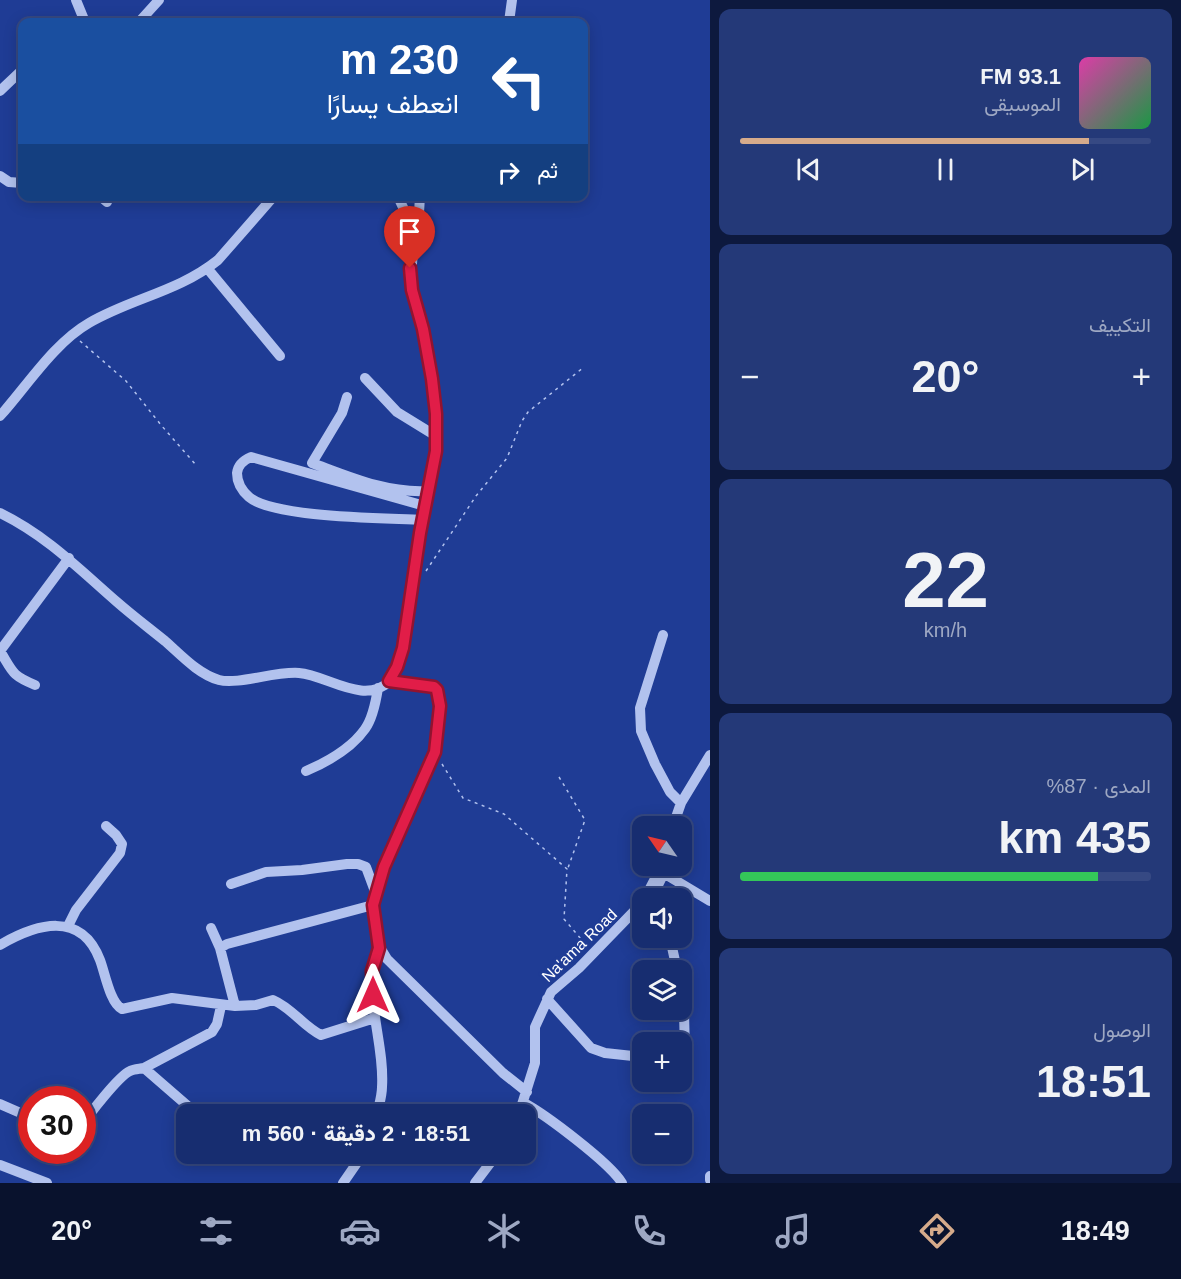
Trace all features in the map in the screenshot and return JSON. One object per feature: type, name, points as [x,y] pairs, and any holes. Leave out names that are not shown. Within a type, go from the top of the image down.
[{"type":"street","points":[[76,0],[83,18]]},
{"type":"street","points":[[143,18],[159,0]]},
{"type":"street","points":[[510,18],[513,0]]},
{"type":"street","points":[[0,92],[18,74]]},
{"type":"street","points":[[0,176],[9,182],[18,183]]},
{"type":"street","points":[[0,416],[72,334],[98,319],[182,284],[207,268],[218,260],[270,201]]},
{"type":"street","points":[[400,201],[413,236]]},
{"type":"street","points":[[0,513],[69,558],[118,603],[195,666],[215,679],[227,681],[276,673],[298,673],[309,674],[348,688],[367,690],[378,688],[389,681],[397,667],[403,648],[424,506],[436,451],[436,414],[423,329],[412,290],[410,268],[420,201]]},
{"type":"street","points":[[207,268],[280,356]]},
{"type":"street","points":[[365,378],[397,412],[436,436]]},
{"type":"street","points":[[347,397],[342,413],[312,463],[362,483],[412,492],[427,491]]},
{"type":"street","points":[[422,520],[327,516],[267,506],[250,498],[238,484],[237,470],[243,460],[251,457],[424,506]]},
{"type":"street","points":[[35,685],[17,677],[9,669],[0,651],[69,558]]},
{"type":"street","points":[[663,635],[640,708],[641,731],[670,792],[681,803]]},
{"type":"street","points":[[374,900],[391,849],[435,752],[440,706],[436,688],[432,686],[389,681]]},
{"type":"street","points":[[306,771],[326,762],[351,744],[365,729],[378,688]]},
{"type":"street","points":[[676,816],[681,803],[710,756]]},
{"type":"street","points":[[68,926],[76,910],[120,854],[122,844],[106,826]]},
{"type":"street","points":[[231,884],[267,872],[353,864],[366,867],[374,900],[379,948],[372,971],[382,1084],[379,1104]]},
{"type":"street","points":[[672,876],[710,901]]},
{"type":"street","points":[[220,948],[236,941],[374,900]]},
{"type":"street","name":"Na'ama Road","points":[[523,1104],[535,1063],[535,1027],[547,999],[551,992],[632,913]]},
{"type":"street","points":[[0,945],[32,930],[58,924],[68,926],[81,933],[96,952],[118,1007],[122,1010],[172,998],[221,1006],[256,1005],[273,1000],[285,1005],[312,1030],[321,1035],[375,1018]]},
{"type":"street","points":[[211,927],[220,948],[235,1006]]},
{"type":"street","points":[[379,948],[387,959],[526,1097],[599,1158],[617,1182]]},
{"type":"street","points":[[547,999],[591,1048],[605,1053],[632,1056]]},
{"type":"street","points":[[96,1107],[117,1080],[129,1071],[144,1068],[212,1032],[217,1024],[221,1006]]},
{"type":"street","points":[[144,1068],[185,1104]]},
{"type":"street","points":[[0,1104],[18,1112]]},
{"type":"street","points":[[343,1183],[356,1164]]},
{"type":"street","points":[[475,1183],[489,1164]]},
{"type":"street","points":[[1,1168],[47,1183]]},
{"type":"path","points":[[72,334],[126,381],[196,465]]},
{"type":"path","points":[[425,572],[476,496],[507,459],[522,421],[528,412],[584,367]]},
{"type":"path","points":[[435,752],[463,798],[504,814],[567,868]]},
{"type":"path","points":[[559,777],[585,820],[567,868],[564,919],[593,953]]},
{"type":"route","points":[[373,995],[372,971],[379,948],[373,905],[391,849],[435,752],[440,706],[437,690],[432,686],[389,681],[397,667],[403,648],[427,491],[436,451],[436,414],[432,379],[423,329],[412,290],[410,268]]}]
